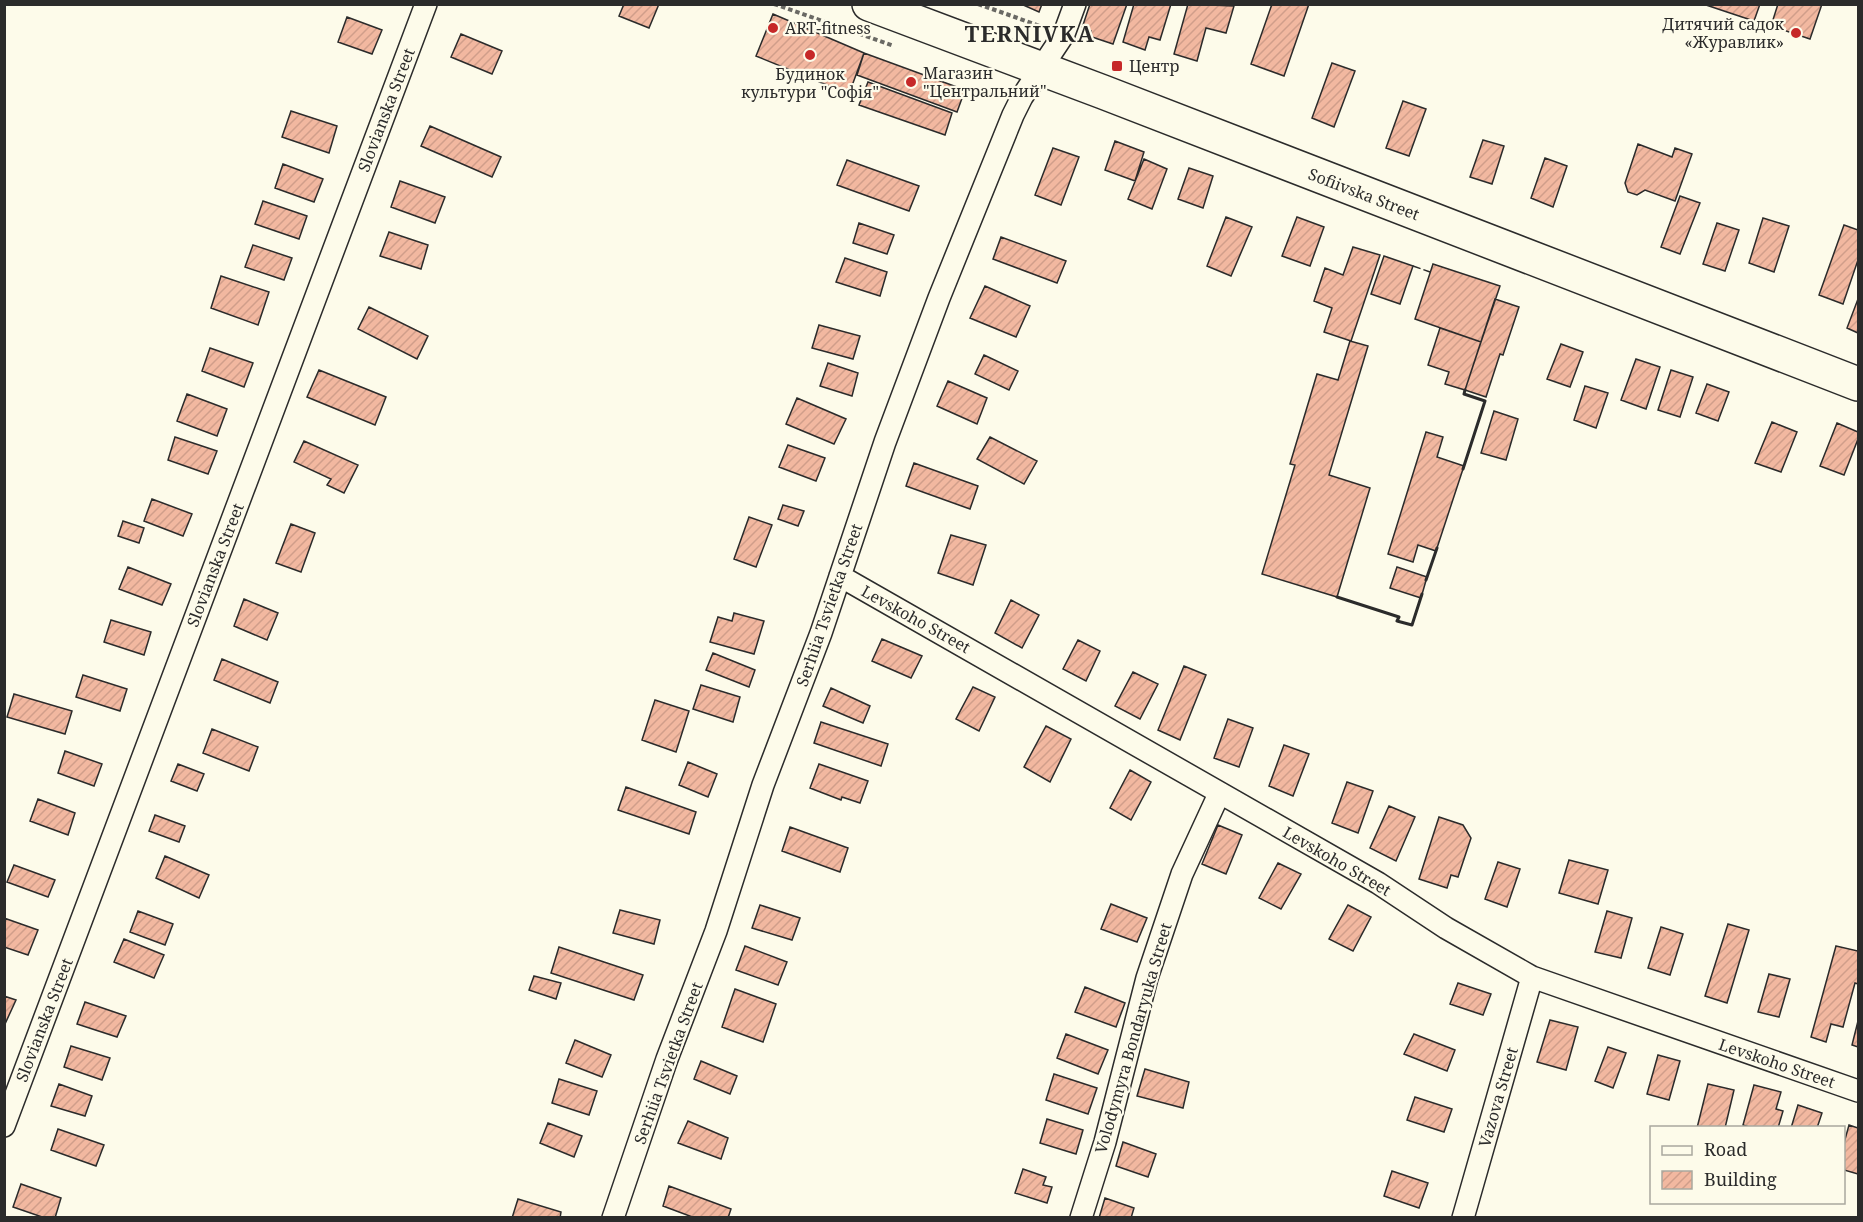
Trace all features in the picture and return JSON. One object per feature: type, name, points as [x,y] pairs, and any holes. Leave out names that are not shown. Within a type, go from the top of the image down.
[{"type":"main road","name":"Sofiivska Street","points":[[869,4],[1858,384]]},
{"type":"street","name":"Slovianska Street","points":[[4,1126],[426,4]]},
{"type":"street","name":"Serhiia Tsvietka Street","points":[[613,1218],[667,1059],[716,931],[763,785],[821,633],[885,442],[939,298],[1013,115],[1064,34],[1075,4]]},
{"type":"street","name":"Levskoho Street","points":[[840,576],[1378,883],[1446,928],[1532,977],[1858,1091]]},
{"type":"street","name":"Volodymyra Bondaryuka Street","points":[[1081,1218],[1105,1142],[1147,978],[1182,874],[1219,794]]},
{"type":"street","name":"Vazova Street","points":[[1463,1218],[1532,977]]},
{"type":"path","points":[[774,4],[899,47]]},
{"type":"path","points":[[978,4],[1064,34]]},
{"type":"building","points":[[624,4],[659,4],[649,28],[619,16]]},
{"type":"building","points":[[1021,4],[1042,4],[1039,12]]},
{"type":"building","points":[[1090,4],[1127,4],[1113,44],[1089,36],[1091,31],[1082,28]]},
{"type":"building","points":[[1134,4],[1171,4],[1160,40],[1149,37],[1145,50],[1123,42]]},
{"type":"building","points":[[1188,4],[1234,6],[1226,33],[1206,28],[1197,61],[1174,54]]},
{"type":"building","points":[[1272,4],[1309,4],[1284,76],[1251,64]]},
{"type":"building","points":[[1703,4],[1760,4],[1754,21]]},
{"type":"building","points":[[1778,4],[1822,4],[1810,39],[1771,26]]},
{"type":"building","name":"Будинок культури \"Софія\"","points":[[773,14],[864,53],[849,94],[756,56]]},
{"type":"building","points":[[347,17],[382,30],[372,54],[338,42]]},
{"type":"building","points":[[461,34],[502,51],[492,74],[451,57]]},
{"type":"building","name":"Магазин \"Центральний\"","points":[[864,53],[965,90],[957,112],[857,75]]},
{"type":"building","points":[[1332,63],[1355,71],[1334,127],[1312,118]]},
{"type":"building","points":[[868,82],[952,113],[945,135],[859,105]]},
{"type":"building","points":[[1403,101],[1426,109],[1409,156],[1386,148]]},
{"type":"building","points":[[291,111],[337,126],[329,153],[282,137]]},
{"type":"building","points":[[430,126],[501,157],[492,177],[421,146]]},
{"type":"building","points":[[1483,140],[1504,146],[1492,184],[1470,177]]},
{"type":"building","points":[[1115,141],[1144,152],[1135,181],[1105,170]]},
{"type":"building","points":[[1638,144],[1672,157],[1675,148],[1692,154],[1675,201],[1645,190],[1637,195],[1628,192],[1625,183]]},
{"type":"building","points":[[1053,148],[1079,157],[1061,205],[1035,195]]},
{"type":"building","points":[[1545,158],[1567,166],[1553,207],[1531,198]]},
{"type":"building","points":[[1144,159],[1167,169],[1152,209],[1128,199]]},
{"type":"building","points":[[847,160],[919,186],[909,211],[837,185]]},
{"type":"building","points":[[283,164],[323,179],[314,202],[275,188]]},
{"type":"building","points":[[1189,168],[1213,176],[1203,208],[1178,199]]},
{"type":"building","points":[[400,181],[445,197],[435,223],[391,207]]},
{"type":"building","points":[[1680,196],[1700,203],[1680,254],[1661,247]]},
{"type":"building","points":[[263,201],[307,216],[299,239],[255,224]]},
{"type":"building","points":[[1226,217],[1252,227],[1231,276],[1207,266]]},
{"type":"building","points":[[1297,217],[1324,227],[1310,266],[1282,256]]},
{"type":"building","points":[[1763,218],[1789,226],[1774,272],[1749,263]]},
{"type":"building","points":[[859,223],[894,235],[887,254],[853,243]]},
{"type":"building","points":[[1717,223],[1739,230],[1725,271],[1703,264]]},
{"type":"building","points":[[1844,225],[1858,230],[1858,260],[1843,304],[1819,295]]},
{"type":"building","points":[[389,232],[428,245],[421,269],[380,256]]},
{"type":"building","points":[[1001,237],[1066,261],[1057,283],[993,259]]},
{"type":"building","points":[[253,245],[292,258],[284,280],[245,267]]},
{"type":"building","points":[[1353,247],[1380,255],[1351,341],[1324,332],[1332,308],[1314,301],[1325,268],[1343,275]]},
{"type":"building","points":[[1384,256],[1413,266],[1400,304],[1371,294]]},
{"type":"building","points":[[845,258],[887,272],[880,296],[836,282]]},
{"type":"building","points":[[1433,264],[1500,286],[1481,342],[1415,319]]},
{"type":"building","points":[[221,276],[269,292],[258,325],[211,308]]},
{"type":"building","points":[[985,286],[1030,306],[1016,337],[970,318]]},
{"type":"building","points":[[1495,299],[1519,307],[1486,397],[1465,390]]},
{"type":"building","points":[[1858,299],[1858,333],[1847,328]]},
{"type":"building","points":[[369,307],[428,336],[417,359],[358,329]]},
{"type":"building","points":[[819,325],[860,336],[853,359],[812,348]]},
{"type":"building","points":[[1440,328],[1481,342],[1465,390],[1445,384],[1449,372],[1428,365]]},
{"type":"building","points":[[1350,341],[1368,346],[1329,475],[1370,488],[1337,597],[1262,574],[1295,465],[1290,464],[1317,374],[1338,380]]},
{"type":"building","points":[[1561,344],[1583,352],[1570,387],[1547,379]]},
{"type":"building","points":[[210,348],[253,363],[244,387],[202,371]]},
{"type":"building","points":[[984,355],[1018,371],[1009,390],[975,374]]},
{"type":"building","points":[[1636,359],[1660,367],[1646,409],[1621,400]]},
{"type":"building","points":[[828,363],[858,373],[852,396],[820,386]]},
{"type":"building","points":[[319,370],[386,397],[375,425],[307,397]]},
{"type":"building","points":[[1671,370],[1693,377],[1680,417],[1658,410]]},
{"type":"building","points":[[948,381],[987,398],[977,424],[937,406]]},
{"type":"building","points":[[1707,384],[1729,392],[1718,421],[1696,413]]},
{"type":"building","points":[[1585,386],[1608,393],[1596,428],[1574,420]]},
{"type":"building","points":[[187,394],[227,409],[217,436],[177,421]]},
{"type":"building","points":[[797,398],[846,419],[834,444],[786,424]]},
{"type":"building","points":[[1494,411],[1518,419],[1506,460],[1481,453]]},
{"type":"building","points":[[1772,422],[1797,432],[1781,472],[1755,463]]},
{"type":"building","points":[[1837,423],[1858,432],[1858,439],[1844,475],[1820,466]]},
{"type":"building","points":[[1426,432],[1443,437],[1437,457],[1464,466],[1436,551],[1418,545],[1413,562],[1388,554]]},
{"type":"building","points":[[175,437],[217,451],[208,474],[168,460]]},
{"type":"building","points":[[990,437],[1037,461],[1024,484],[977,459]]},
{"type":"building","points":[[304,441],[358,465],[344,493],[327,485],[331,479],[294,462]]},
{"type":"building","points":[[788,445],[825,458],[816,481],[779,467]]},
{"type":"building","points":[[914,463],[978,486],[970,509],[906,486]]},
{"type":"building","points":[[152,499],[192,514],[183,536],[144,521]]},
{"type":"building","points":[[783,505],[804,511],[798,526],[778,519]]},
{"type":"building","points":[[749,517],[772,525],[756,567],[734,559]]},
{"type":"building","points":[[123,521],[144,528],[139,543],[118,536]]},
{"type":"building","points":[[291,524],[315,533],[301,572],[276,563]]},
{"type":"building","points":[[951,535],[986,545],[973,585],[938,573]]},
{"type":"building","points":[[128,567],[171,584],[162,605],[119,589]]},
{"type":"building","points":[[1397,567],[1427,577],[1421,598],[1390,588]]},
{"type":"building","points":[[244,599],[278,613],[267,640],[234,626]]},
{"type":"building","points":[[1011,600],[1039,615],[1022,648],[995,633]]},
{"type":"building","points":[[734,613],[764,621],[754,654],[710,642],[718,617],[732,621]]},
{"type":"building","points":[[111,620],[151,632],[144,655],[104,642]]},
{"type":"building","points":[[882,639],[922,656],[911,678],[872,661]]},
{"type":"building","points":[[1078,640],[1100,651],[1086,681],[1063,669]]},
{"type":"building","points":[[713,653],[755,670],[749,687],[706,670]]},
{"type":"building","points":[[222,659],[278,682],[270,703],[214,680]]},
{"type":"building","points":[[1184,666],[1206,675],[1180,740],[1158,730]]},
{"type":"building","points":[[1133,672],[1158,684],[1140,719],[1115,706]]},
{"type":"building","points":[[83,675],[127,689],[120,711],[76,697]]},
{"type":"building","points":[[701,685],[740,697],[733,722],[693,709]]},
{"type":"building","points":[[973,687],[995,697],[979,731],[956,719]]},
{"type":"building","points":[[831,688],[870,706],[863,723],[823,706]]},
{"type":"building","points":[[14,694],[72,711],[65,734],[7,717]]},
{"type":"building","points":[[655,700],[689,711],[676,752],[642,740]]},
{"type":"building","points":[[1228,719],[1253,728],[1239,767],[1214,758]]},
{"type":"building","points":[[821,722],[888,744],[881,766],[814,743]]},
{"type":"building","points":[[1046,726],[1071,739],[1050,782],[1024,767]]},
{"type":"building","points":[[212,729],[258,747],[249,771],[203,753]]},
{"type":"building","points":[[1284,745],[1309,754],[1293,796],[1269,786]]},
{"type":"building","points":[[65,751],[102,764],[94,786],[58,773]]},
{"type":"building","points":[[688,762],[717,774],[708,797],[679,785]]},
{"type":"building","points":[[178,764],[204,774],[197,791],[171,781]]},
{"type":"building","points":[[819,764],[868,781],[860,803],[842,797],[841,800],[810,788]]},
{"type":"building","points":[[1130,770],[1151,782],[1131,820],[1110,808]]},
{"type":"building","points":[[1347,782],[1373,791],[1358,833],[1332,823]]},
{"type":"building","points":[[626,787],[696,812],[689,834],[618,810]]},
{"type":"building","points":[[38,799],[75,813],[68,835],[30,821]]},
{"type":"building","points":[[1389,806],[1415,817],[1396,861],[1370,848]]},
{"type":"building","points":[[155,815],[185,826],[179,842],[149,831]]},
{"type":"building","points":[[1439,817],[1463,825],[1471,838],[1458,877],[1451,875],[1447,888],[1419,879]]},
{"type":"building","points":[[1218,825],[1242,835],[1226,874],[1202,864]]},
{"type":"building","points":[[790,827],[848,848],[840,872],[782,851]]},
{"type":"building","points":[[165,856],[209,875],[199,898],[156,878]]},
{"type":"building","points":[[1569,860],[1608,870],[1598,904],[1559,893]]},
{"type":"building","points":[[1498,862],[1520,869],[1507,907],[1485,899]]},
{"type":"building","points":[[1278,863],[1301,874],[1281,909],[1259,898]]},
{"type":"building","points":[[14,865],[55,880],[48,897],[7,882]]},
{"type":"building","points":[[1111,904],[1147,918],[1137,942],[1101,929]]},
{"type":"building","points":[[760,905],[800,918],[792,940],[752,928]]},
{"type":"building","points":[[1348,905],[1371,917],[1353,951],[1329,939]]},
{"type":"building","points":[[620,910],[660,920],[654,944],[613,933]]},
{"type":"building","points":[[138,911],[173,924],[165,945],[130,932]]},
{"type":"building","points":[[1607,911],[1632,918],[1621,958],[1595,952]]},
{"type":"building","points":[[4,918],[38,930],[28,955],[4,947]]},
{"type":"building","points":[[1728,924],[1749,930],[1727,1003],[1705,996]]},
{"type":"building","points":[[1661,927],[1683,934],[1670,975],[1648,968]]},
{"type":"building","points":[[124,939],[164,955],[154,978],[114,962]]},
{"type":"building","points":[[745,946],[787,962],[778,985],[736,970]]},
{"type":"building","points":[[1836,946],[1858,951],[1858,984],[1855,983],[1843,1027],[1831,1024],[1826,1042],[1811,1037]]},
{"type":"building","points":[[559,947],[643,975],[634,1000],[551,973]]},
{"type":"building","points":[[1769,974],[1790,979],[1779,1017],[1758,1012]]},
{"type":"building","points":[[534,976],[561,983],[556,999],[529,990]]},
{"type":"building","points":[[1458,983],[1491,994],[1483,1015],[1450,1004]]},
{"type":"building","points":[[1085,987],[1125,1003],[1116,1027],[1075,1012]]},
{"type":"building","points":[[735,989],[776,1004],[763,1042],[722,1027]]},
{"type":"building","points":[[4,996],[16,1000],[5,1024],[4,1024]]},
{"type":"building","points":[[85,1002],[126,1016],[117,1037],[77,1024]]},
{"type":"building","points":[[1550,1020],[1578,1027],[1566,1070],[1537,1062]]},
{"type":"building","points":[[1858,1021],[1858,1047],[1852,1045]]},
{"type":"building","points":[[1066,1034],[1108,1050],[1098,1074],[1057,1058]]},
{"type":"building","points":[[1414,1034],[1455,1050],[1447,1071],[1404,1054]]},
{"type":"building","points":[[575,1040],[611,1055],[602,1077],[566,1063]]},
{"type":"building","points":[[71,1046],[110,1058],[102,1080],[64,1067]]},
{"type":"building","points":[[1608,1047],[1626,1053],[1613,1088],[1595,1081]]},
{"type":"building","points":[[1658,1055],[1680,1061],[1669,1100],[1647,1094]]},
{"type":"building","points":[[701,1061],[737,1076],[730,1094],[694,1079]]},
{"type":"building","points":[[1145,1069],[1189,1082],[1183,1108],[1137,1096]]},
{"type":"building","points":[[1054,1074],[1097,1088],[1088,1114],[1046,1100]]},
{"type":"building","points":[[559,1079],[597,1091],[589,1115],[552,1103]]},
{"type":"building","points":[[59,1084],[92,1096],[85,1116],[51,1106]]},
{"type":"building","points":[[1708,1084],[1734,1090],[1725,1126],[1698,1126]]},
{"type":"building","points":[[1754,1085],[1781,1092],[1776,1109],[1783,1111],[1779,1126],[1743,1125]]},
{"type":"building","points":[[1415,1097],[1452,1109],[1444,1132],[1407,1120]]},
{"type":"building","points":[[1798,1105],[1822,1113],[1818,1126],[1792,1126]]},
{"type":"building","points":[[1047,1119],[1083,1130],[1076,1154],[1040,1143]]},
{"type":"building","points":[[688,1121],[728,1138],[721,1159],[678,1143]]},
{"type":"building","points":[[548,1123],[582,1136],[574,1157],[540,1143]]},
{"type":"building","points":[[1849,1125],[1858,1128],[1858,1174],[1845,1170],[1845,1139]]},
{"type":"building","points":[[58,1129],[104,1145],[96,1166],[51,1150]]},
{"type":"building","points":[[1123,1142],[1156,1154],[1148,1177],[1116,1166]]},
{"type":"building","points":[[1023,1169],[1046,1177],[1043,1185],[1052,1187],[1047,1203],[1015,1193]]},
{"type":"building","points":[[1392,1171],[1428,1183],[1419,1208],[1384,1196]]},
{"type":"building","points":[[21,1184],[61,1198],[55,1218],[45,1218],[13,1207]]},
{"type":"building","points":[[669,1186],[731,1209],[728,1218],[695,1218],[663,1206]]},
{"type":"building","points":[[1105,1198],[1134,1208],[1131,1218],[1099,1218]]},
{"type":"building","points":[[518,1199],[561,1212],[560,1218],[512,1218]]},
{"type":"fence","points":[[1413,266],[1430,272]]},
{"type":"wall","points":[[1463,469],[1485,401],[1464,394],[1465,390]]},
{"type":"wall","points":[[1426,580],[1437,548]]},
{"type":"wall","points":[[1337,597],[1399,617],[1397,621],[1412,625],[1422,594]]},
{"type":"place","name":"ART-fitness","points":[[773,28]]},
{"type":"place","name":"Дитячий садок «Журавлик»","points":[[1796,33]]},
{"type":"place","name":"Будинок культури \"Софія\"","points":[[810,55]]},
{"type":"place","name":"Центр","points":[[1117,66]]},
{"type":"place","name":"Магазин \"Центральний\"","points":[[911,82]]},
{"type":"district","name":"TERNIVKA","points":[[1030,33]]}]
